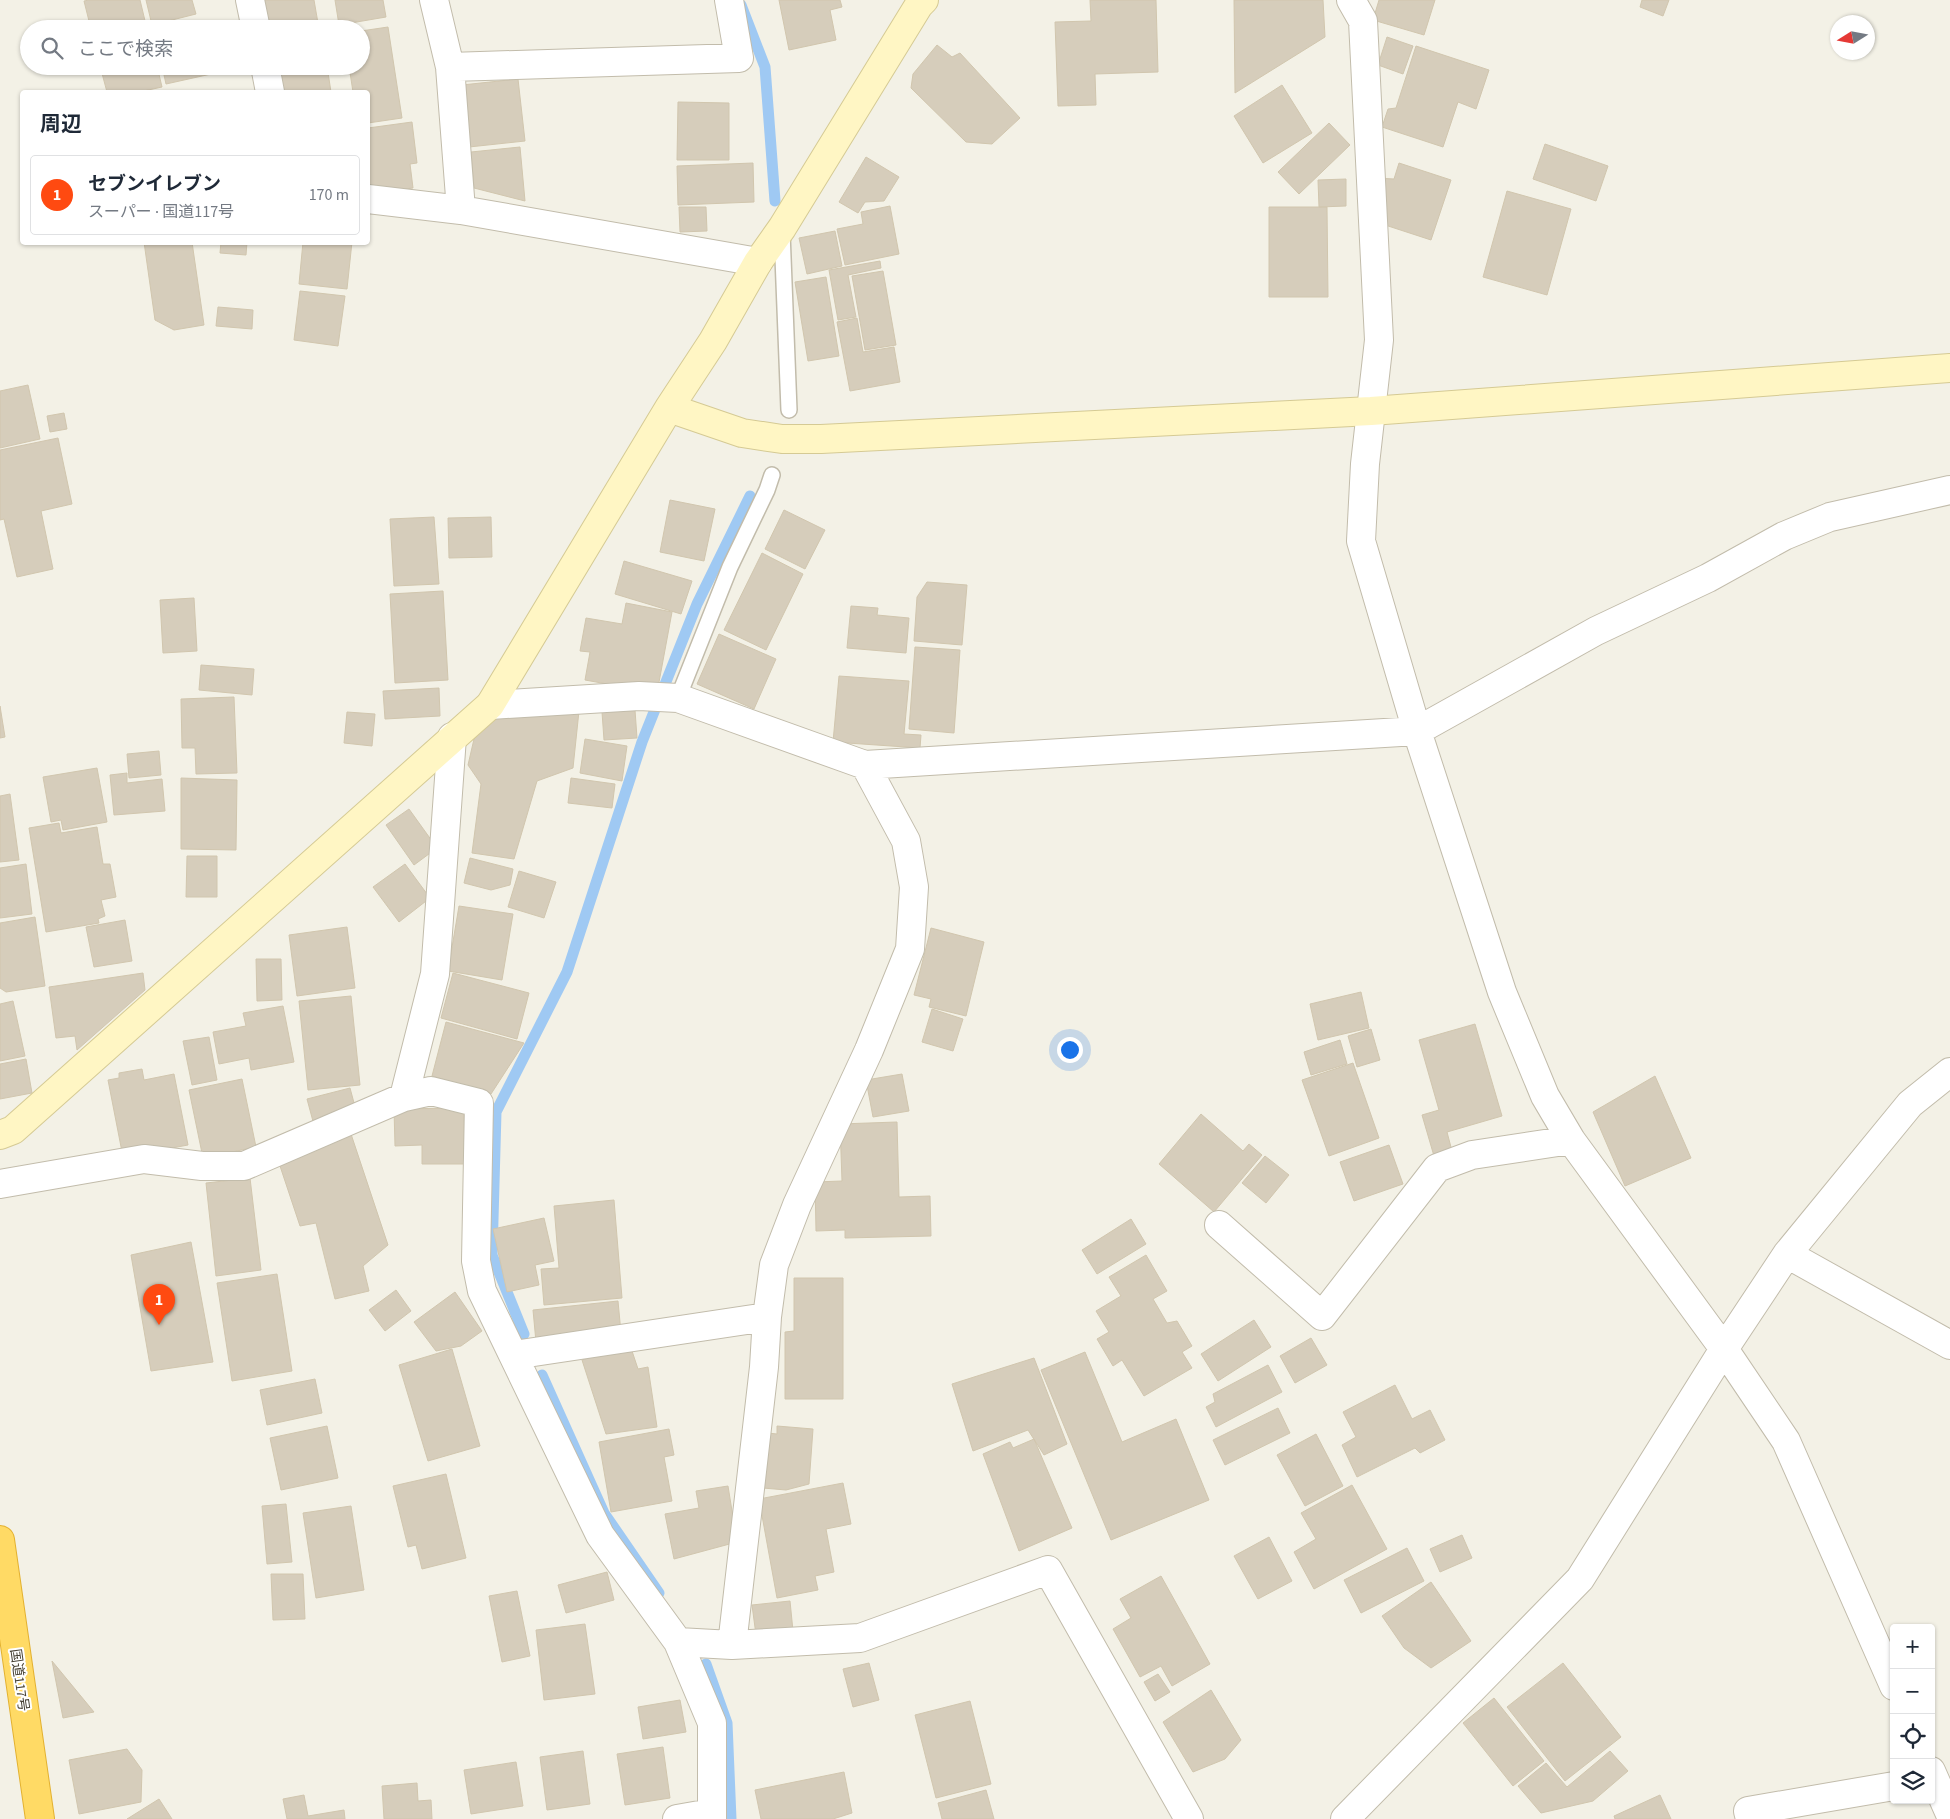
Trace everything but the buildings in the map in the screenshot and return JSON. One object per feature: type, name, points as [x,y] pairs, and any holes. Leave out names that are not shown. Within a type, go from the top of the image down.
[{"type":"highway","name":"国道117号","points":[[0,1540],[40,1819]]},
{"type":"street","points":[[250,0],[254,20]]},
{"type":"street","points":[[434,0],[450,68],[461,210]]},
{"type":"street","points":[[450,68],[739,58],[729,0]]},
{"type":"street","points":[[0,1135],[13,1130],[490,705],[669,408],[713,341],[758,262],[782,228],[919,5],[924,0]]},
{"type":"street","points":[[1351,0],[1363,20],[1379,340],[1365,464],[1360,541],[1417,731],[1502,992],[1545,1096],[1571,1140],[1724,1349],[1786,1441],[1890,1677]]},
{"type":"street","points":[[267,75],[270,90]]},
{"type":"street","points":[[370,199],[461,210],[758,262]]},
{"type":"street","points":[[669,408],[742,433],[782,439],[821,439],[1371,411],[1950,368]]},
{"type":"street","points":[[490,705],[639,696],[673,698],[865,765],[1417,731],[1596,632],[1708,578],[1784,536],[1830,517],[1950,490]]},
{"type":"street","points":[[404,1097],[435,974],[452,737]]},
{"type":"street","points":[[732,1644],[774,1265],[797,1205],[861,1067],[910,949],[914,888],[906,842],[865,765]]},
{"type":"street","points":[[1345,1819],[1580,1579],[1724,1349],[1786,1254],[1910,1104],[1950,1072]]},
{"type":"street","points":[[0,1184],[144,1159],[202,1166],[244,1166],[404,1097],[431,1091],[479,1104],[476,1261],[482,1291],[600,1535],[678,1642],[712,1723],[712,1816],[677,1819]]},
{"type":"street","points":[[1218,1225],[1322,1316],[1437,1168],[1472,1155],[1571,1140]]},
{"type":"street","points":[[1786,1254],[1950,1346]]},
{"type":"street","points":[[514,1355],[767,1317]]},
{"type":"street","points":[[678,1642],[732,1644],[860,1638],[1048,1570],[1189,1819]]},
{"type":"street","points":[[1935,1783],[1950,1814]]},
{"type":"street","points":[[1750,1819],[1748,1811],[1890,1787]]},
{"type":"lane","points":[[782,228],[789,410]]},
{"type":"lane","points":[[673,698],[730,567],[767,490],[772,475]]},
{"type":"waterway","points":[[741,5],[765,67],[775,201]]},
{"type":"waterway","points":[[524,1334],[492,1255],[496,1112],[567,972],[642,742],[697,604],[750,496]]},
{"type":"waterway","points":[[542,1375],[604,1513],[659,1593]]},
{"type":"waterway","points":[[706,1664],[727,1723],[731,1819]]},
{"type":"place","name":"セブンイレブン","points":[[159,1325]]}]
